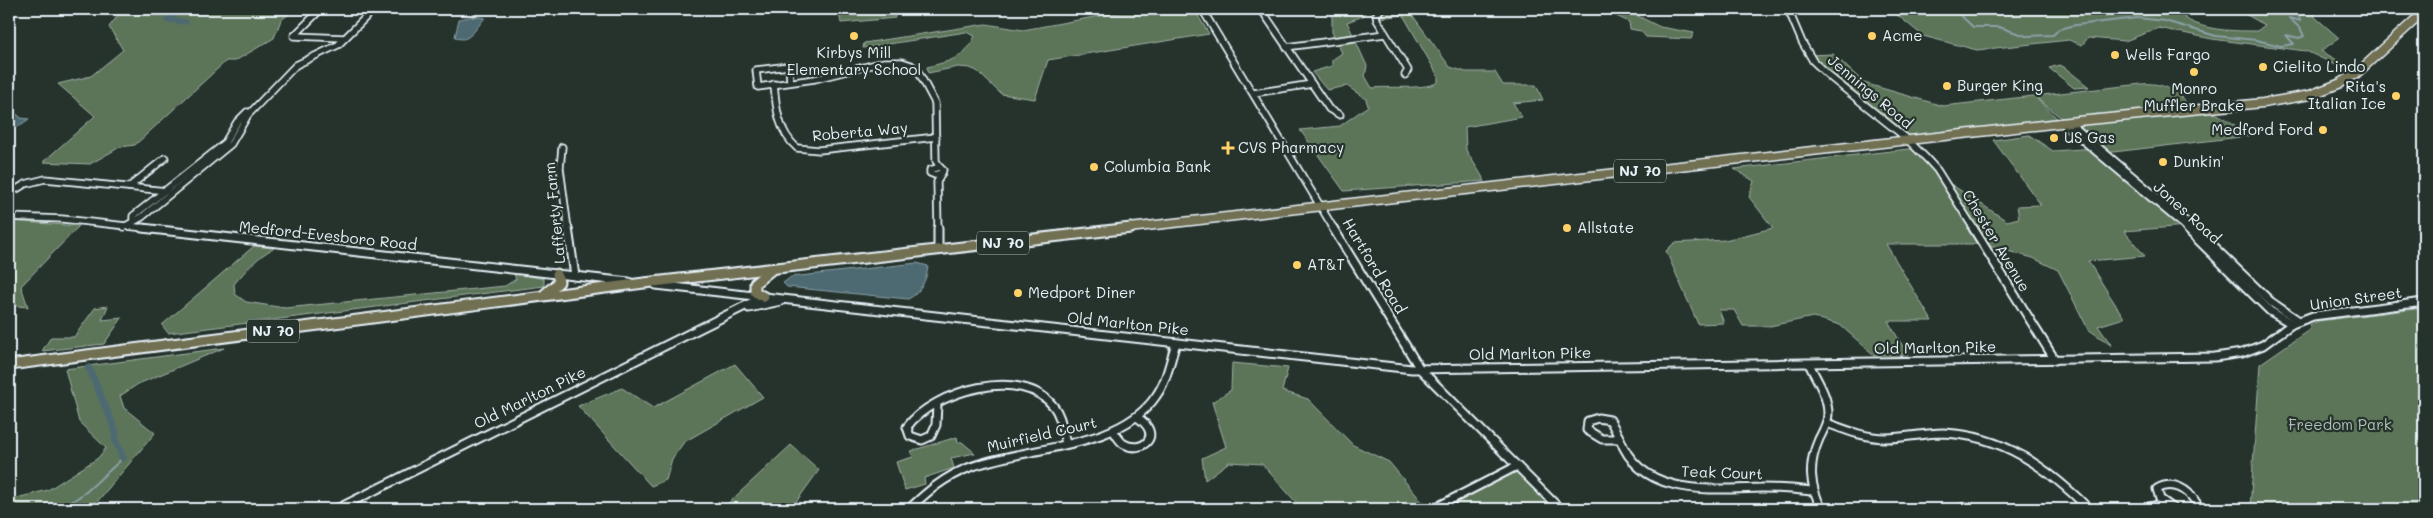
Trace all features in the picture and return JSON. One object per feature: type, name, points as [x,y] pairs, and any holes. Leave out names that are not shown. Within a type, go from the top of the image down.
[{"type":"highway","name":"NJ 70","points":[[9,365],[644,283],[2066,123],[2264,103],[2310,95],[2341,82],[2357,73],[2424,14]]},
{"type":"highway","points":[[764,297],[756,292],[755,283],[764,274],[779,268]]},
{"type":"highway","points":[[537,297],[556,287],[559,278],[556,274]]},
{"type":"street","points":[[321,9],[294,36],[345,38]]},
{"type":"street","points":[[124,227],[132,220],[133,216],[224,144],[237,122],[296,66],[338,45],[374,9]]},
{"type":"street","name":"Hartford Road","points":[[1202,9],[1322,207],[1356,268],[1420,369],[1560,509]]},
{"type":"street","points":[[1262,9],[1329,109],[1340,115]]},
{"type":"street","points":[[1381,9],[1376,15],[1385,34],[1408,70],[1405,75]]},
{"type":"street","name":"Jennings Road","points":[[1788,9],[1806,50],[1814,62],[1827,75],[1909,141]]},
{"type":"street","points":[[1286,47],[1385,34]]},
{"type":"street","points":[[790,82],[789,66],[756,70],[758,86],[815,79],[884,62],[902,62],[918,71],[934,103],[939,168],[937,182],[938,250]]},
{"type":"street","name":"Roberta Way","points":[[774,84],[773,100],[776,109],[786,134],[797,148],[819,150],[936,137]]},
{"type":"street","points":[[1254,93],[1312,84]]},
{"type":"street","points":[[132,220],[142,217],[231,144],[244,122],[260,102]]},
{"type":"street","name":"Jones Road","points":[[2066,123],[2191,232],[2270,311],[2295,323]]},
{"type":"street","name":"Chester Avenue","points":[[1909,141],[1926,156],[1944,180],[2056,360]]},
{"type":"street","name":"Lafferty Farm","points":[[562,148],[560,168],[575,276]]},
{"type":"street","points":[[129,187],[165,158]]},
{"type":"street","points":[[937,182],[933,172],[939,168]]},
{"type":"street","points":[[17,189],[25,184],[44,178],[174,191]]},
{"type":"street","name":"Medford-Evesboro Road","points":[[9,217],[62,219],[740,294]]},
{"type":"street","points":[[736,312],[742,300],[740,294]]},
{"type":"street","name":"Old Marlton Pike","points":[[740,294],[1371,366],[1420,369],[2139,360],[2229,356],[2262,345],[2295,323]]},
{"type":"street","points":[[736,312],[764,297]]},
{"type":"street","points":[[736,312],[765,304],[794,300]]},
{"type":"street","name":"Union Street","points":[[2295,323],[2328,313],[2424,302]]},
{"type":"street","name":"Old Marlton Pike","points":[[337,509],[736,312]]},
{"type":"street","name":"Muirfield Court","points":[[909,509],[938,482],[960,471],[1066,444],[1094,439],[1114,432],[1137,416],[1152,402],[1159,391],[1176,343]]},
{"type":"street","points":[[1809,364],[1825,397],[1827,423],[1812,452],[1810,471],[1812,491],[1822,509]]},
{"type":"street","points":[[936,404],[937,424],[931,436],[917,439],[910,436],[907,427],[911,422],[936,404],[971,388],[995,385],[1022,388],[1040,395],[1054,405],[1066,444]]},
{"type":"street","points":[[1114,432],[1123,443],[1132,446],[1144,445],[1149,440],[1150,428],[1137,416]]},
{"type":"street","points":[[1827,423],[1876,438],[1943,433],[1964,434],[1994,441],[2014,449],[2049,471],[2089,509]]},
{"type":"street","name":"Teak Court","points":[[1620,439],[1625,451],[1641,468],[1658,479],[1678,486],[1716,489],[1768,488],[1812,491]]},
{"type":"street","points":[[1433,509],[1517,466]]},
{"type":"street","points":[[2174,509],[2164,504],[2158,496],[2157,489],[2162,485],[2172,485],[2193,496],[2197,504],[2195,509]]},
{"type":"street","points":[[2140,509],[2164,504]]},
{"type":"street","points":[[1956,509],[1966,507],[1974,509]]},
{"type":"green space","points":[[123,9],[296,9],[281,20],[274,38],[235,61],[226,61],[135,145],[120,147],[90,164],[43,162],[95,116],[58,84],[91,76],[123,50],[109,27]]},
{"type":"green space","points":[[838,9],[892,9],[895,18],[841,23]]},
{"type":"green space","points":[[1138,9],[1194,9],[1209,34],[1048,60],[1035,99],[1001,94],[977,71],[970,68],[958,67],[928,73],[927,67],[956,58],[966,50],[975,36],[966,32],[863,48],[864,43],[986,24],[1023,30]]},
{"type":"green space","points":[[1332,9],[1367,9],[1363,16],[1347,22],[1367,66],[1365,76],[1372,88],[1417,87],[1438,82],[1438,76],[1403,15],[1379,18],[1385,9],[1408,9],[1450,67],[1466,72],[1495,72],[1503,85],[1536,85],[1543,100],[1513,103],[1522,117],[1465,127],[1466,150],[1485,181],[1344,191],[1300,130],[1340,126],[1368,106],[1366,99],[1347,86],[1327,90],[1312,72],[1332,66],[1332,60],[1342,53],[1332,32]]},
{"type":"green space","points":[[1601,9],[1624,9],[1660,27],[1694,33],[1691,39],[1646,37],[1641,31],[1630,29],[1629,22]]},
{"type":"green space","points":[[1890,9],[2135,9],[2177,13],[2201,26],[2217,29],[2257,31],[2265,25],[2236,9],[2314,9],[2315,17],[2339,38],[2321,51],[2344,64],[2340,67],[2306,51],[2212,39],[2159,28],[2125,41],[2088,38],[2082,45],[2069,40],[1977,50],[1923,36]]},
{"type":"green space","points":[[1833,54],[1864,83],[1943,106],[2142,84],[2158,85],[2177,93],[2192,110],[2208,111],[2223,117],[2249,136],[2105,153],[2035,97],[2062,123],[1909,141],[1827,75],[1809,55]]},
{"type":"green space","points":[[2060,65],[2089,87],[2074,88],[2049,68]]},
{"type":"green space","points":[[2029,135],[2053,151],[2096,148],[2187,226],[2124,231],[2145,256],[2088,261],[2124,318],[2098,326],[2112,346],[2088,329],[2058,270],[2033,258],[1982,244],[1886,244],[1932,321],[1888,321],[1908,355],[1874,355],[1840,325],[1813,317],[1770,326],[1743,326],[1734,310],[1719,310],[1724,323],[1698,324],[1666,251],[1674,243],[1725,240],[1773,228],[1749,197],[1754,181],[1734,169],[1917,148],[1940,177],[2007,221],[2019,218],[2017,206],[2041,205],[1993,140]]},
{"type":"green space","points":[[9,221],[79,226],[21,286],[28,307],[9,305]]},
{"type":"green space","points":[[254,246],[274,248],[247,269],[234,284],[235,294],[246,302],[285,308],[505,286],[516,279],[513,272],[544,279],[544,286],[168,333],[162,325]]},
{"type":"green space","points":[[108,306],[102,320],[122,318],[104,344],[42,351],[51,337],[74,337],[95,308]]},
{"type":"green space","name":"Freedom Park","points":[[2424,308],[2424,509],[2250,509],[2260,364],[2309,330],[2311,324],[2318,321]]},
{"type":"green space","points":[[224,348],[138,384],[120,396],[124,408],[155,433],[91,509],[9,509],[9,500],[48,490],[98,458],[106,448],[79,422],[65,369]]},
{"type":"green space","points":[[1232,363],[1288,368],[1282,391],[1308,399],[1353,445],[1389,462],[1428,509],[1302,509],[1262,464],[1229,462],[1205,480],[1202,458],[1226,447],[1212,402],[1231,390]]},
{"type":"green space","points":[[735,364],[763,397],[684,442],[672,459],[666,480],[651,486],[578,406],[622,388],[653,408]]},
{"type":"green space","points":[[957,437],[958,442],[962,442],[975,453],[951,458],[954,468],[924,478],[925,484],[905,490],[896,462],[913,457],[911,451]]},
{"type":"green space","points":[[791,445],[819,470],[791,509],[722,509]]},
{"type":"green space","points":[[1518,470],[1554,507],[1549,509],[1430,509]]},
{"type":"water","points":[[474,16],[485,18],[468,37],[460,39],[455,37],[459,19]]},
{"type":"water","points":[[14,111],[21,118],[29,119],[9,133],[9,112]]},
{"type":"water","points":[[917,263],[928,266],[926,276],[920,289],[908,299],[787,287],[783,283],[791,277]]},
{"type":"waterway","points":[[181,9],[167,20],[186,22]]},
{"type":"waterway","points":[[473,17],[476,9]]},
{"type":"waterway","points":[[1623,9],[1629,11]]},
{"type":"waterway","points":[[1954,9],[1973,27],[1999,27],[2026,36],[2053,35],[2059,29],[2076,25],[2137,18],[2165,21],[2216,36],[2256,40],[2281,46],[2294,44],[2286,35],[2299,38],[2304,36],[2300,28],[2289,18],[2301,21],[2298,15],[2301,12],[2298,9]]},
{"type":"waterway","points":[[89,368],[116,432],[115,440],[123,458]]},
{"type":"waterway","points":[[61,509],[86,492],[123,458]]},
{"type":"place","name":"Kirbys Mill Elementary School","points":[[854,36]]},
{"type":"place","name":"Acme","points":[[1872,36]]},
{"type":"place","name":"Wells Fargo","points":[[2115,55]]},
{"type":"place","name":"Cielito Lindo","points":[[2263,67]]},
{"type":"place","name":"Monro Muffler Brake","points":[[2194,72]]},
{"type":"place","name":"Burger King","points":[[1947,86]]},
{"type":"place","name":"Rita's Italian Ice","points":[[2396,96]]},
{"type":"place","name":"Medford Ford","points":[[2323,130]]},
{"type":"place","name":"US Gas","points":[[2054,138]]},
{"type":"place","name":"CVS Pharmacy","points":[[1228,148]]},
{"type":"place","name":"Dunkin'","points":[[2163,162]]},
{"type":"place","name":"Columbia Bank","points":[[1094,167]]},
{"type":"place","name":"Allstate","points":[[1567,228]]},
{"type":"place","name":"AT&T","points":[[1297,265]]},
{"type":"place","name":"Medport Diner","points":[[1018,293]]}]
